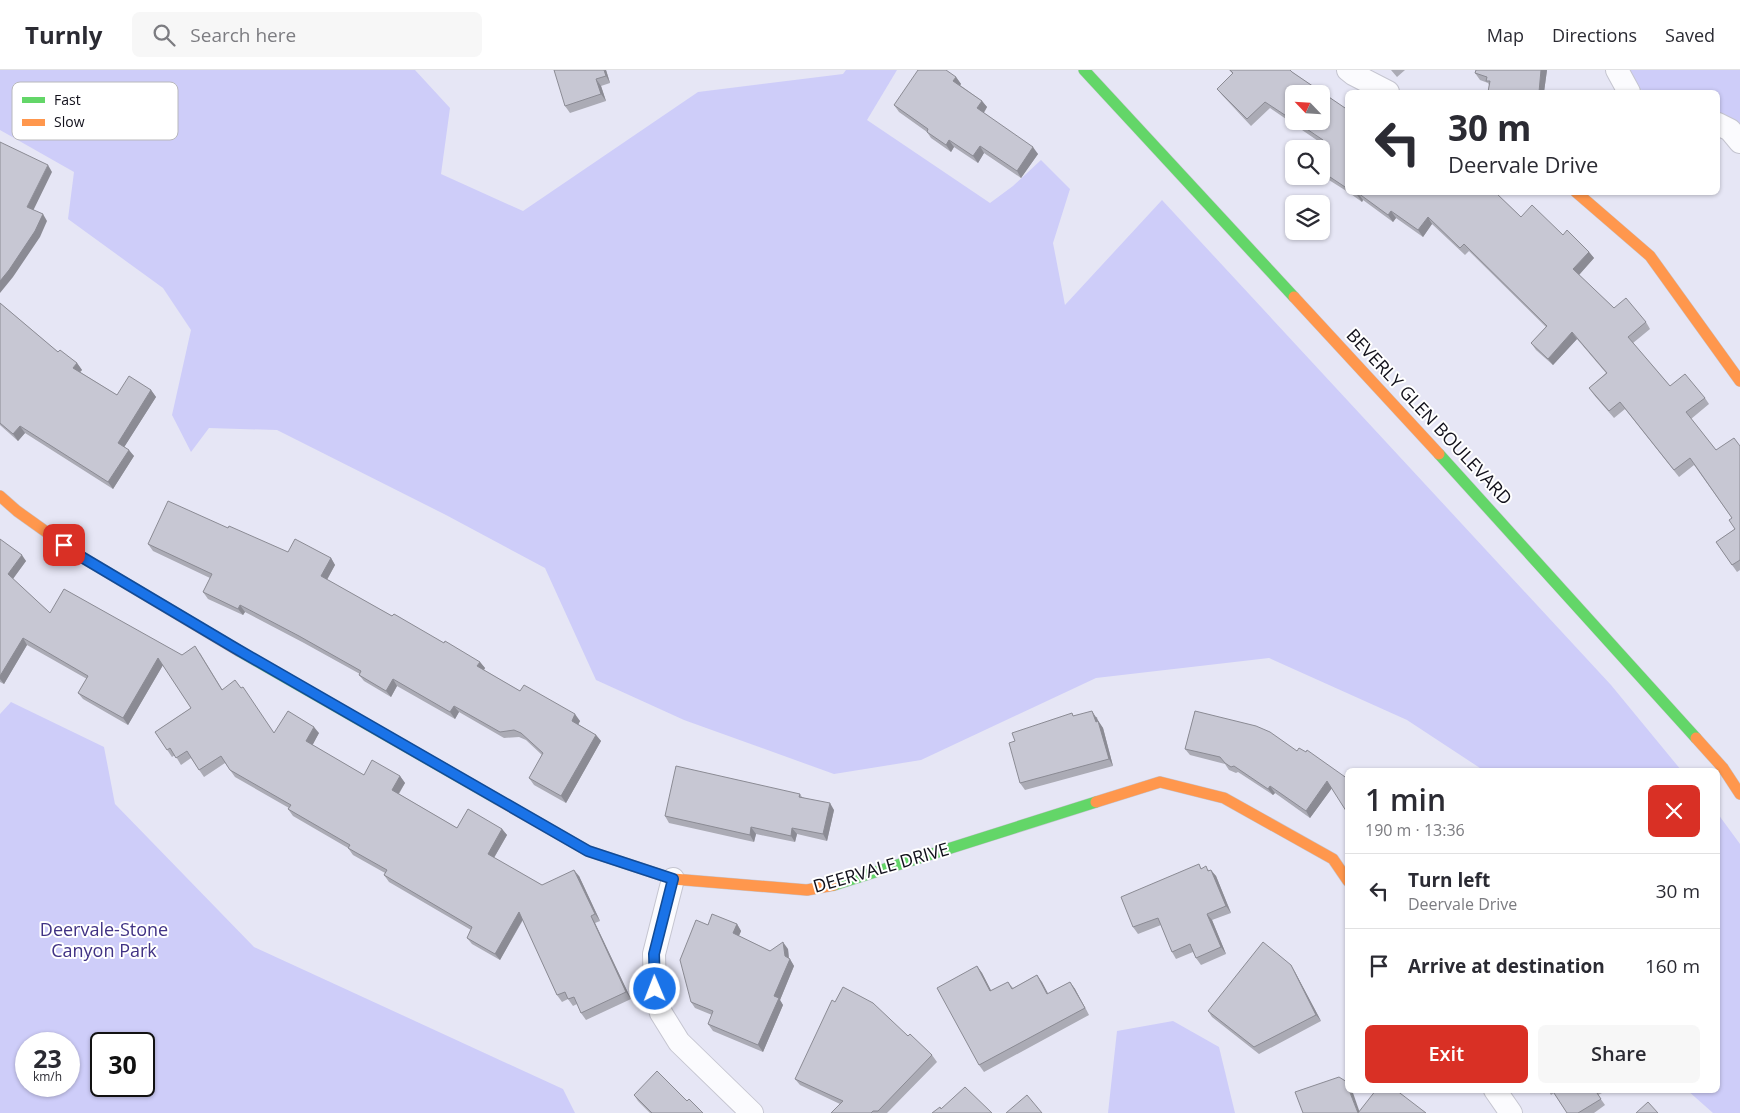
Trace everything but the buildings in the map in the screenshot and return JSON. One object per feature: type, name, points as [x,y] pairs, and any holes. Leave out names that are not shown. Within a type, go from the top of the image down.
[{"type":"street","name":"BEVERLY GLEN BOULEVARD","points":[[1084,70],[1515,536],[1723,768],[1740,794]]},
{"type":"street","points":[[1348,70],[1384,90]]},
{"type":"street","points":[[1617,70],[1628,90]]},
{"type":"street","points":[[1720,125],[1730,130],[1740,142]]},
{"type":"street","points":[[1579,195],[1650,256],[1740,381]]},
{"type":"street","name":"DEERVALE DRIVE","points":[[0,496],[17,511],[89,561],[243,653],[588,851],[673,879],[807,890],[842,882],[1160,782],[1224,798],[1333,860],[1345,876]]},
{"type":"street","points":[[673,879],[654,954],[655,989],[661,1013],[678,1042],[752,1113]]},
{"type":"street","points":[[1497,1093],[1511,1113]]},
{"type":"green space","points":[[0,70],[415,70],[450,108],[441,174],[523,211],[698,92],[843,74],[846,70],[897,70],[867,120],[990,203],[1013,186],[1041,160],[1070,189],[1053,243],[1065,305],[1162,200],[1611,685],[1679,768],[1480,768],[1407,720],[1269,658],[1096,678],[921,760],[834,774],[684,720],[596,680],[545,568],[446,515],[277,430],[209,428],[191,452],[172,415],[191,330],[163,288],[68,219],[74,172],[18,140],[178,140],[178,82],[12,82],[12,137],[0,130]]},
{"type":"green space","points":[[1627,70],[1740,70],[1740,128],[1720,116],[1720,90],[1642,90],[1637,88]]},
{"type":"green space","name":"Deervale-Stone Canyon Park","points":[[11,702],[104,747],[115,804],[254,947],[563,1089],[575,1113],[0,1113],[0,714]]},
{"type":"green space","points":[[1720,817],[1740,844],[1740,1113],[1713,1113],[1690,1093],[1720,1093]]},
{"type":"green space","points":[[1173,1021],[1219,1047],[1235,1113],[1108,1113],[1117,1031]]},
{"type":"traffic: fast","points":[[1084,70],[1294,297]]},
{"type":"traffic: fast","points":[[1439,454],[1696,738]]},
{"type":"traffic: fast","points":[[239,651],[497,799]]},
{"type":"traffic: fast","points":[[834,885],[1096,802]]},
{"type":"traffic: slow","points":[[1579,195],[1650,256],[1740,381]]},
{"type":"traffic: slow","points":[[1294,297],[1439,454]]},
{"type":"traffic: slow","points":[[0,496],[17,511],[80,556],[239,651]]},
{"type":"traffic: slow","points":[[1696,738],[1723,768],[1740,794]]},
{"type":"traffic: slow","points":[[1096,802],[1160,782],[1224,798],[1333,859],[1345,877]]},
{"type":"traffic: slow","points":[[497,799],[588,851],[673,879],[807,890],[834,885]]},
{"type":"route","points":[[64,545],[235,648],[588,851],[673,879],[654,954],[655,989]]}]
